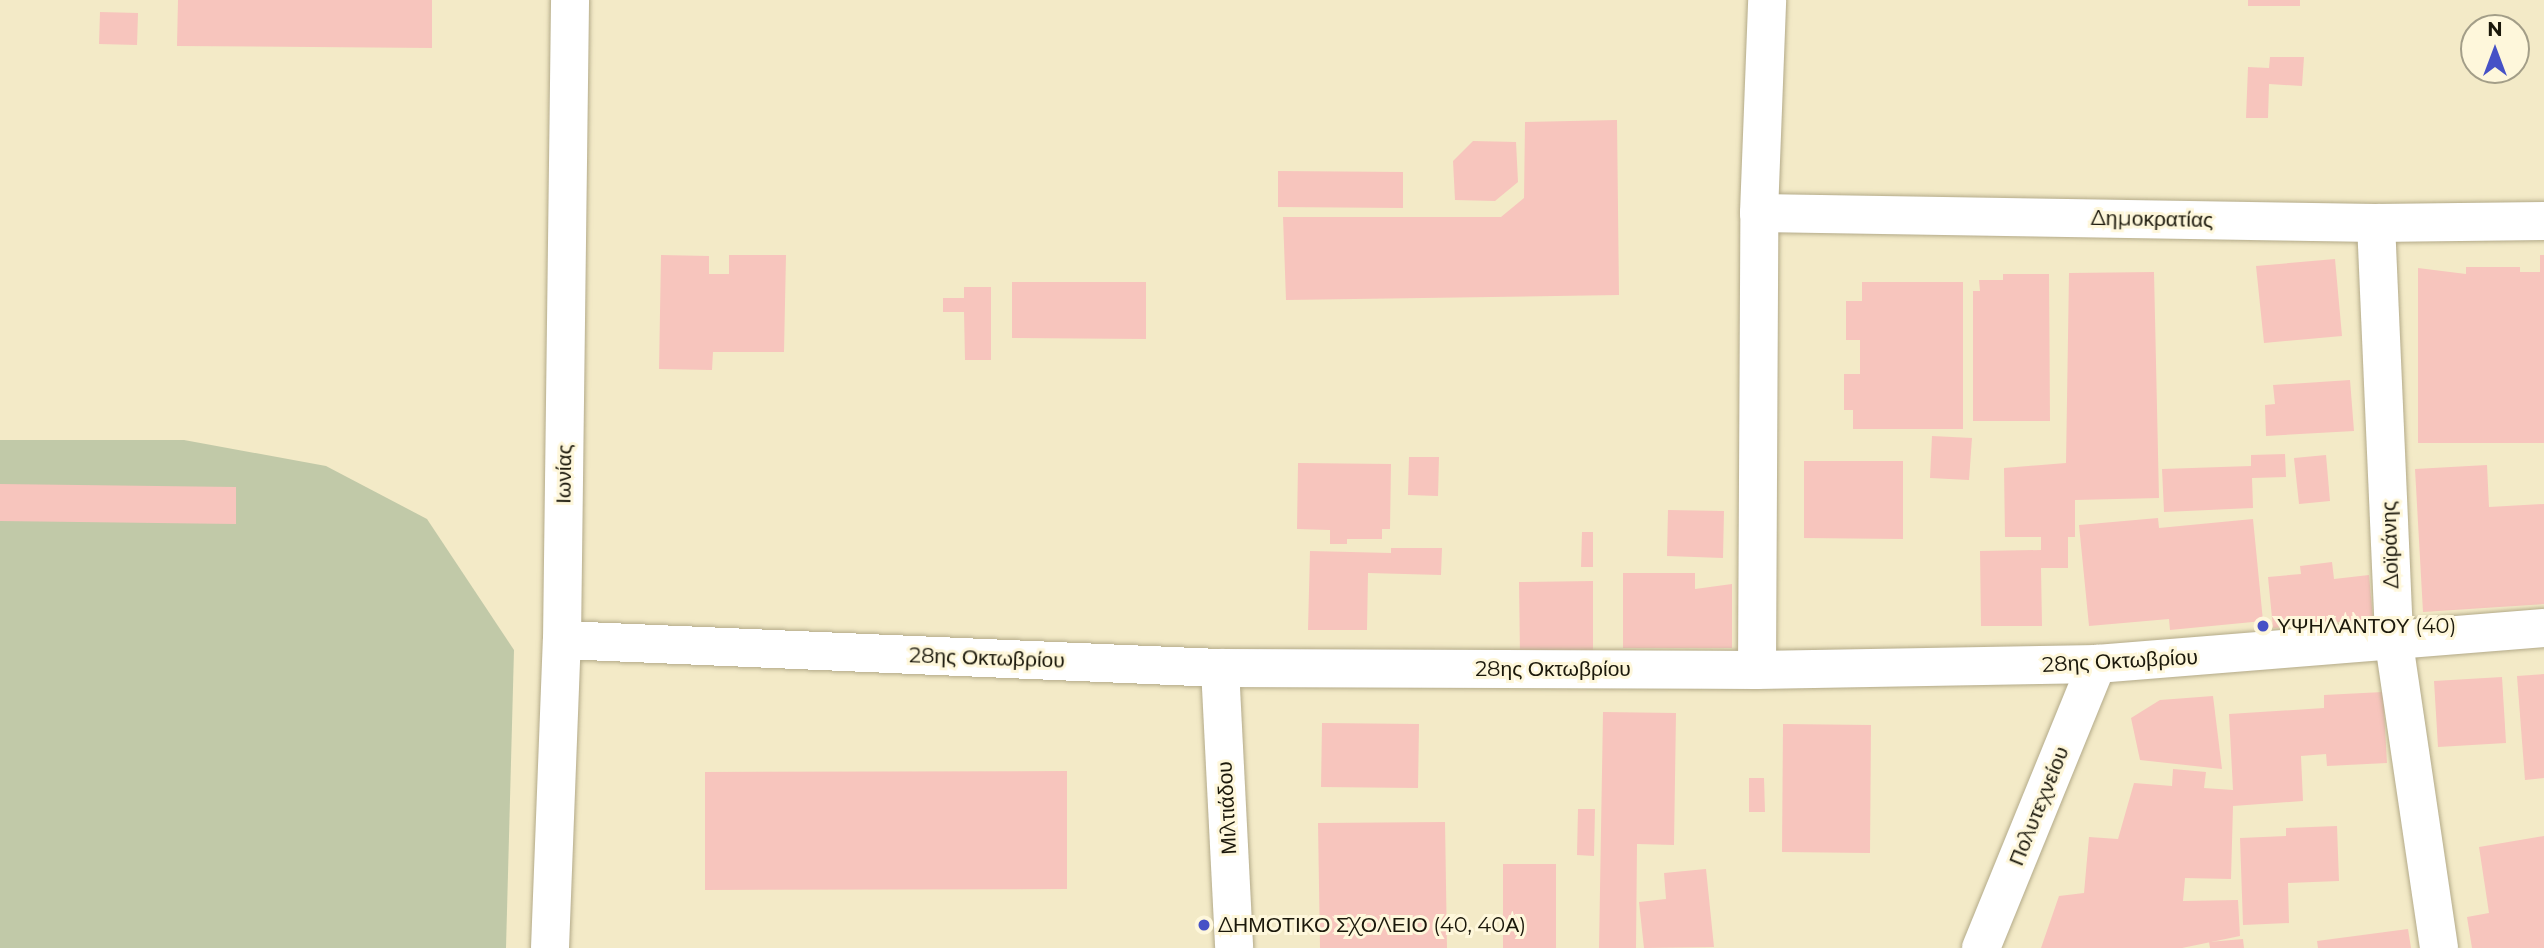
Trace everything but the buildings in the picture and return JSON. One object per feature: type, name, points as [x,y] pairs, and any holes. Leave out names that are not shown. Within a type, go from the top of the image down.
[{"type":"street","name":"Ιωνίας","points":[[550,948],[562,640],[570,0]]},
{"type":"street","points":[[1757,670],[1759,213],[1766,0]]},
{"type":"street","name":"Δημοκρατίας","points":[[1759,213],[2376,223],[2544,221]]},
{"type":"street","name":"Δοϊράνης","points":[[2376,223],[2394,643],[2439,948]]},
{"type":"street","name":"28ης Οκτωβρίου","points":[[562,640],[1220,668],[1757,670],[2097,664],[2394,643],[2544,628]]},
{"type":"street","name":"Πολυτεχνείου","points":[[1981,948],[2097,664]]},
{"type":"street","name":"Μιλτιάδου","points":[[1220,668],[1234,948]]},
{"type":"green space","points":[[0,440],[184,440],[326,466],[427,519],[514,650],[506,948],[0,948]]},
{"type":"place","name":"ΥΨΗΛΑΝΤΟΥ (40)","points":[[2263,626]]},
{"type":"place","name":"ΔΗΜΟΤΙΚΟ ΣΧΟΛΕΙΟ (40, 40Α)","points":[[1204,925]]}]
